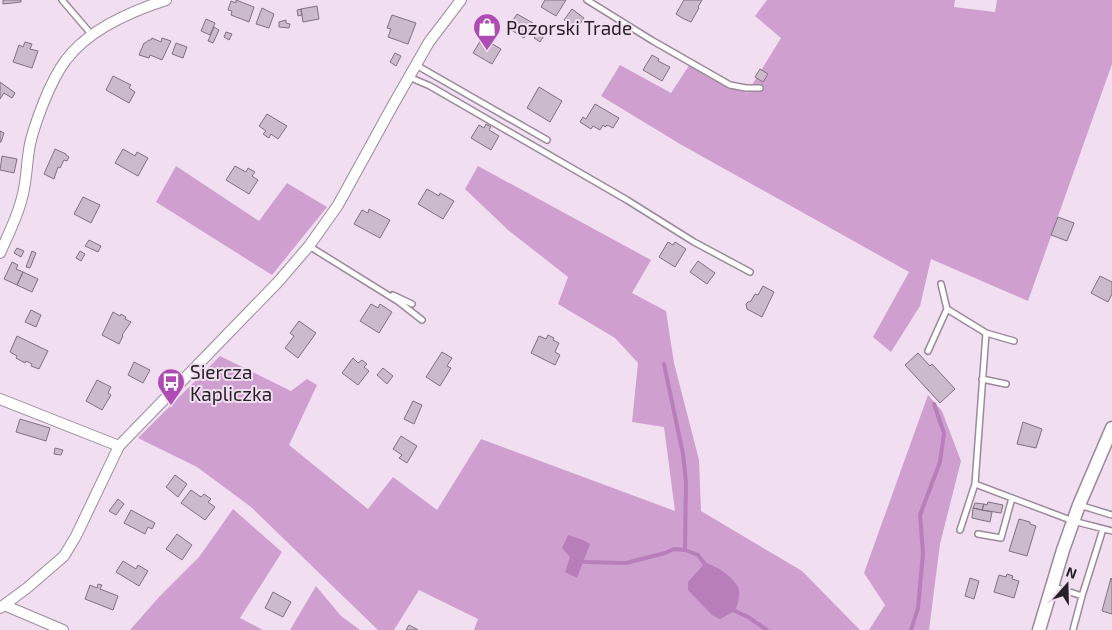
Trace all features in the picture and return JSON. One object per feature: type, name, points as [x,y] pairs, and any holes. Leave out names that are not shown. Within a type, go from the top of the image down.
[{"type":"street","points":[[0,253],[24,191],[30,142],[36,122],[58,72],[67,58],[92,35],[116,20],[143,7],[166,0]]},
{"type":"street","points":[[2,607],[64,556],[76,536],[119,446],[278,282],[309,246],[338,205],[429,42],[461,0]]},
{"type":"street","points":[[0,399],[119,446]]},
{"type":"street","points":[[1039,630],[1051,585],[1073,521],[1111,434]]},
{"type":"street","points":[[2,607],[63,630]]},
{"type":"lane","points":[[62,0],[92,35]]},
{"type":"lane","points":[[587,0],[730,85],[760,88]]},
{"type":"lane","points":[[416,64],[547,140]]},
{"type":"lane","points":[[408,77],[430,86],[627,200],[694,242],[750,272]]},
{"type":"lane","points":[[309,246],[399,302],[422,320]]},
{"type":"lane","points":[[928,351],[947,309],[941,284]]},
{"type":"lane","points":[[373,286],[412,304]]},
{"type":"lane","points":[[947,309],[986,332],[1014,341]]},
{"type":"lane","points":[[960,530],[975,484],[986,332]]},
{"type":"lane","points":[[982,379],[1006,384]]},
{"type":"lane","points":[[975,484],[1073,521],[1112,532]]},
{"type":"lane","points":[[978,534],[1001,538],[1012,498]]},
{"type":"lane","points":[[1079,505],[1112,515]]},
{"type":"lane","points":[[1073,630],[1103,529]]},
{"type":"lane","points":[[1051,585],[1082,596]]},
{"type":"shaded area","points":[[767,0],[955,0],[954,7],[995,12],[997,0],[1112,0],[1112,64],[1028,301],[931,259],[920,306],[891,352],[873,337],[909,272],[680,144],[601,96],[620,65],[671,93],[692,61],[747,93],[781,38],[755,16]]},
{"type":"shaded area","points":[[176,166],[259,221],[287,183],[327,207],[272,275],[156,202]]},
{"type":"shaded area","points":[[478,166],[651,260],[632,293],[666,311],[674,363],[699,460],[701,511],[802,571],[860,630],[474,630],[478,619],[419,590],[394,630],[378,630],[251,507],[197,467],[138,438],[220,356],[291,391],[307,379],[317,385],[289,445],[368,509],[393,477],[437,510],[481,439],[675,511],[664,427],[632,422],[638,363],[615,338],[558,304],[568,277],[508,230],[465,189]]},
{"type":"shaded area","points":[[928,395],[942,411],[961,461],[940,544],[929,630],[869,630],[885,605],[864,573]]},
{"type":"shaded area","points":[[233,509],[282,552],[240,618],[263,630],[130,630],[159,597],[199,557]]},
{"type":"shaded area","points":[[568,535],[590,544],[577,578],[565,572],[570,557],[562,548]]},
{"type":"shaded area","points":[[705,563],[714,566],[728,576],[736,583],[739,590],[739,599],[735,611],[720,619],[712,615],[688,590],[688,582]]},
{"type":"shaded area","points":[[316,586],[341,616],[360,630],[290,630]]},
{"type":"building","points":[[3,0],[21,0],[21,2],[3,4]]},
{"type":"building","points":[[236,0],[254,7],[249,22],[231,15],[232,11],[228,10],[231,1],[236,3]]},
{"type":"building","points":[[545,0],[566,0],[556,16],[541,7]]},
{"type":"building","points":[[684,0],[702,0],[691,22],[676,14]]},
{"type":"building","points":[[317,6],[319,19],[303,22],[301,9]]},
{"type":"building","points":[[262,8],[274,14],[269,28],[256,24]]},
{"type":"building","points":[[301,9],[302,15],[298,16],[297,10]]},
{"type":"building","points":[[572,9],[584,18],[577,28],[564,20]]},
{"type":"building","points":[[517,14],[533,23],[524,38],[508,28]]},
{"type":"building","points":[[392,15],[416,23],[408,44],[388,37],[391,29],[387,28]]},
{"type":"building","points":[[206,19],[215,23],[210,35],[201,31]]},
{"type":"building","points":[[286,20],[286,23],[290,24],[289,28],[279,27],[279,22]]},
{"type":"building","points":[[214,27],[219,30],[213,43],[208,41]]},
{"type":"building","points":[[539,31],[545,34],[540,42],[534,38]]},
{"type":"building","points":[[226,32],[232,34],[229,40],[224,37]]},
{"type":"building","points":[[152,38],[161,42],[162,38],[171,41],[162,60],[150,55],[149,58],[139,55],[144,43]]},
{"type":"building","name":"Pozorski Trade","points":[[482,38],[501,49],[492,64],[473,53]]},
{"type":"building","points":[[25,42],[32,44],[30,49],[38,51],[32,68],[13,62],[19,45],[23,47]]},
{"type":"building","points":[[176,43],[187,47],[183,58],[172,54]]},
{"type":"building","points":[[395,53],[401,56],[396,66],[390,62]]},
{"type":"building","points":[[652,55],[659,59],[658,61],[670,67],[662,81],[643,70]]},
{"type":"building","points":[[760,69],[768,74],[763,82],[755,77]]},
{"type":"building","points":[[113,76],[131,85],[129,88],[135,92],[129,103],[106,90]]},
{"type":"building","points":[[0,82],[15,93],[12,98],[4,93],[0,99]]},
{"type":"building","points":[[539,87],[562,101],[550,122],[527,108]]},
{"type":"building","points":[[595,104],[619,118],[613,128],[603,125],[600,130],[593,126],[591,129],[580,122],[583,117],[586,119]]},
{"type":"building","points":[[267,114],[287,126],[278,139],[271,134],[269,138],[263,134],[266,131],[259,126]]},
{"type":"building","points":[[486,124],[491,127],[489,130],[499,136],[491,150],[471,138],[479,125],[484,128]]},
{"type":"building","points":[[0,131],[4,133],[1,142],[0,142]]},
{"type":"building","points":[[55,149],[69,157],[67,161],[64,160],[60,168],[58,167],[54,179],[44,174]]},
{"type":"building","points":[[123,149],[135,156],[137,152],[148,158],[138,176],[115,163]]},
{"type":"building","points":[[2,156],[17,159],[14,173],[0,170]]},
{"type":"building","points":[[235,166],[246,172],[248,168],[255,172],[252,176],[258,180],[249,194],[226,180]]},
{"type":"building","points":[[427,189],[439,196],[440,193],[454,201],[443,219],[418,204]]},
{"type":"building","points":[[83,197],[100,205],[91,223],[74,214]]},
{"type":"building","points":[[369,209],[390,220],[380,238],[354,224],[362,210],[368,213]]},
{"type":"building","points":[[1058,217],[1074,223],[1067,241],[1051,235]]},
{"type":"building","points":[[89,240],[101,246],[98,252],[85,246]]},
{"type":"building","points":[[668,242],[673,245],[675,242],[686,249],[675,267],[659,257]]},
{"type":"building","points":[[17,248],[24,251],[21,257],[14,253]]},
{"type":"building","points":[[32,251],[36,253],[30,268],[26,267]]},
{"type":"building","points":[[80,251],[85,254],[81,261],[76,258]]},
{"type":"building","points":[[698,261],[715,273],[707,284],[690,272]]},
{"type":"building","points":[[12,262],[18,265],[16,269],[23,272],[17,285],[4,279]]},
{"type":"building","points":[[23,272],[38,279],[32,292],[17,285]]},
{"type":"building","points":[[1100,276],[1112,282],[1112,294],[1108,302],[1091,293]]},
{"type":"building","points":[[763,286],[774,292],[762,317],[747,309],[746,304],[751,301],[755,294],[758,295]]},
{"type":"building","points":[[371,304],[378,308],[380,304],[392,312],[379,333],[360,321]]},
{"type":"building","points":[[31,310],[41,315],[36,327],[25,322]]},
{"type":"building","points":[[113,312],[120,316],[121,314],[131,322],[122,335],[119,344],[102,335]]},
{"type":"building","points":[[299,321],[316,333],[298,358],[285,348],[294,336],[290,333]]},
{"type":"building","points":[[548,335],[559,343],[555,352],[560,355],[555,365],[531,353],[539,336],[546,339]]},
{"type":"building","points":[[17,336],[48,351],[39,369],[31,366],[32,364],[26,361],[25,363],[16,358],[17,356],[10,352]]},
{"type":"building","points":[[442,352],[452,358],[447,366],[451,368],[440,386],[426,377]]},
{"type":"building","points":[[918,353],[930,366],[932,364],[955,389],[940,403],[905,365]]},
{"type":"building","points":[[353,358],[358,363],[362,360],[367,364],[364,367],[369,371],[358,385],[342,373]]},
{"type":"building","points":[[134,362],[150,370],[143,383],[128,375]]},
{"type":"building","points":[[383,368],[393,376],[387,384],[377,375]]},
{"type":"building","points":[[97,380],[111,387],[108,393],[111,395],[102,410],[86,401]]},
{"type":"building","points":[[413,401],[422,405],[414,424],[404,419]]},
{"type":"building","points":[[20,419],[50,428],[46,441],[16,432]]},
{"type":"building","points":[[1023,422],[1042,429],[1036,448],[1017,444]]},
{"type":"building","points":[[401,436],[417,446],[407,463],[399,458],[402,455],[393,449]]},
{"type":"building","points":[[55,448],[63,450],[61,455],[54,454]]},
{"type":"building","points":[[175,475],[187,484],[178,497],[166,487]]},
{"type":"building","points":[[191,490],[201,497],[204,494],[211,499],[208,502],[215,507],[205,520],[181,503]]},
{"type":"building","points":[[118,499],[124,504],[116,515],[109,511]]},
{"type":"building","points":[[988,502],[1003,505],[1001,513],[982,510],[984,504],[987,505]]},
{"type":"building","points":[[975,503],[984,504],[982,510],[973,508]]},
{"type":"building","points":[[973,508],[992,512],[990,522],[972,518]]},
{"type":"building","points":[[131,510],[155,523],[152,529],[148,527],[145,534],[124,523]]},
{"type":"building","points":[[1019,519],[1036,526],[1027,556],[1009,551]]},
{"type":"building","points":[[177,534],[192,545],[182,560],[166,549]]},
{"type":"building","points":[[123,561],[136,569],[138,565],[148,571],[139,586],[116,572]]},
{"type":"building","points":[[1007,574],[1013,576],[1012,579],[1019,581],[1014,598],[994,592],[999,575],[1006,577]]},
{"type":"building","points":[[970,578],[979,581],[974,599],[965,596]]},
{"type":"building","points":[[1112,579],[1112,614],[1102,611]]},
{"type":"building","points":[[98,584],[102,585],[100,589],[118,596],[113,610],[85,599],[90,585],[97,588]]},
{"type":"building","points":[[273,592],[291,602],[283,617],[265,608]]},
{"type":"building","points":[[409,625],[418,630],[406,630]]},
{"type":"waterway","points":[[664,364],[683,454],[686,482],[685,550]]},
{"type":"waterway","points":[[911,630],[918,608],[923,553],[920,515],[940,462],[944,433],[934,404]]},
{"type":"waterway","points":[[584,562],[626,563],[674,549],[685,550],[698,555],[707,567]]},
{"type":"waterway","points":[[734,609],[767,630]]},
{"type":"place","name":"Pozorski Trade","points":[[487,51]]},
{"type":"place","name":"Siercza Kapliczka","points":[[171,406]]}]
